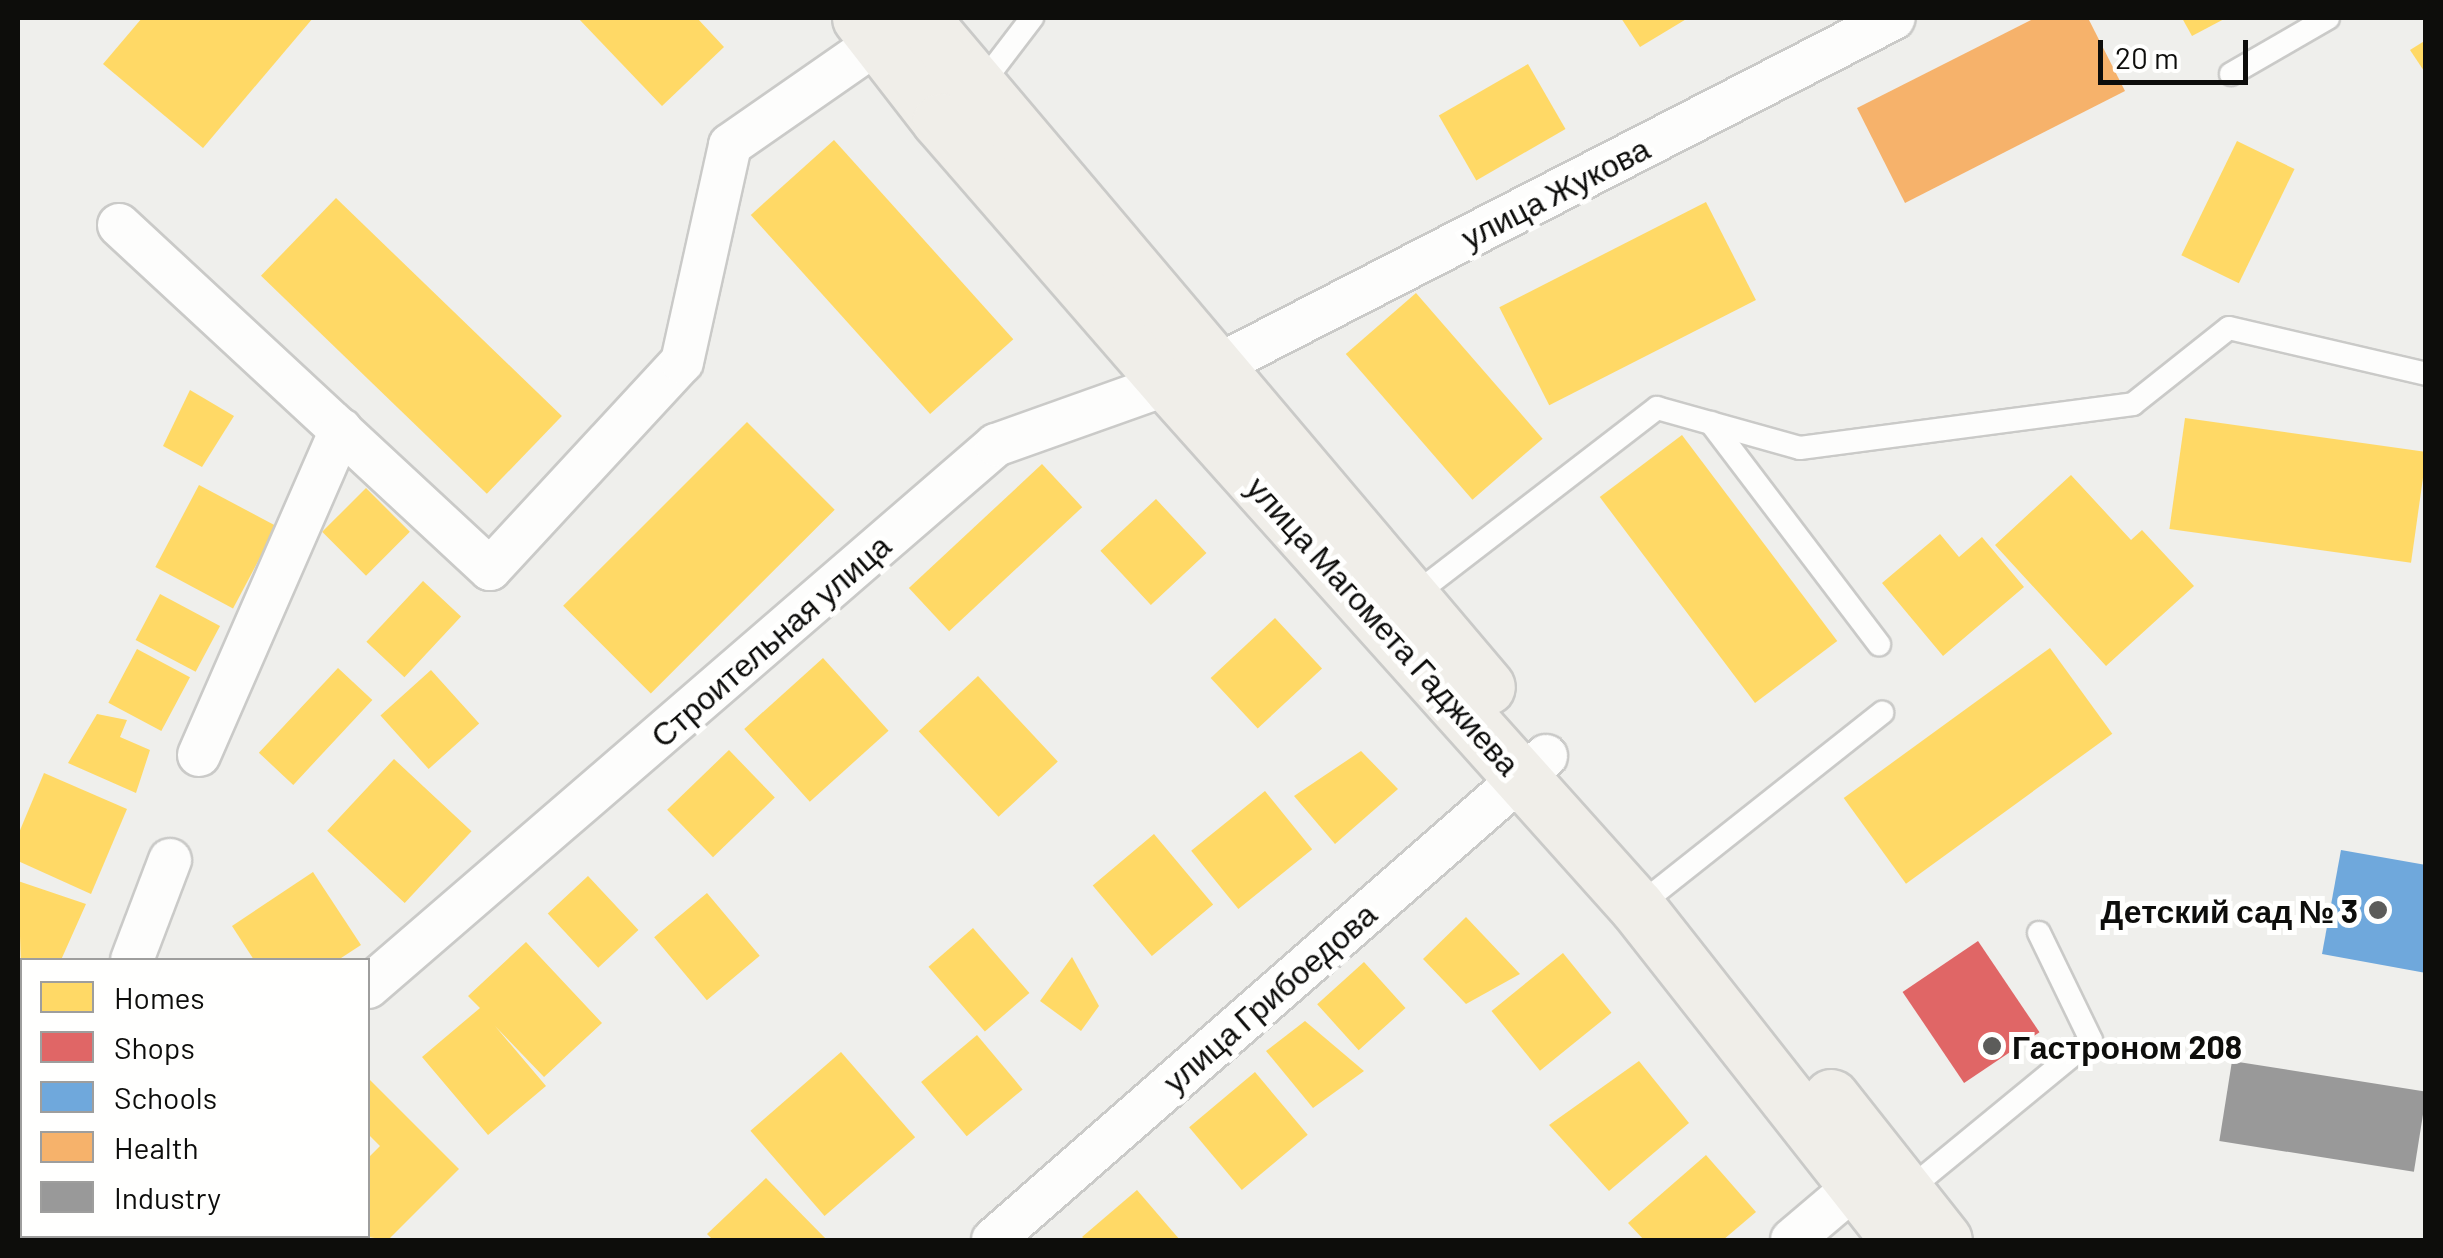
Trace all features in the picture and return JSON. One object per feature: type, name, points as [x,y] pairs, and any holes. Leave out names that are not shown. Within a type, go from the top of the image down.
[{"type":"main road","name":"улица Магомета Гаджиева","points":[[893,24],[982,84],[1193,377]]},
{"type":"main road","name":"улица Магомета Гаджиева","points":[[893,24],[940,121],[1193,377],[1647,898],[1885,1198],[1944,1240]]},
{"type":"street","name":"улица Жукова","points":[[1193,377],[1894,18]]},
{"type":"street","points":[[118,224],[490,569],[682,362],[730,145],[893,24]]},
{"type":"street","name":"Строительная улица","points":[[370,985],[996,445],[1193,377]]},
{"type":"street","points":[[199,755],[341,430]]},
{"type":"street","name":"улица Грибоедова","points":[[993,1240],[1534,766]]},
{"type":"street","points":[[133,958],[170,860]]},
{"type":"street","points":[[1792,1240],[1885,1198]]},
{"type":"lane","points":[[940,121],[982,84],[1032,18]]},
{"type":"lane","points":[[2231,74],[2328,18]]},
{"type":"lane","points":[[1395,611],[1657,408],[1800,448],[2133,404],[2228,328],[2426,374]]},
{"type":"lane","points":[[1711,423],[1879,644]]},
{"type":"lane","points":[[1647,898],[1882,712]]},
{"type":"lane","points":[[1885,1198],[2092,1040],[2039,934]]},
{"type":"building: Homes","points":[[142,18],[313,18],[203,148],[103,64]]},
{"type":"building: Homes","points":[[578,18],[697,18],[724,47],[662,106]]},
{"type":"building: Homes","points":[[1621,18],[1688,18],[1640,47]]},
{"type":"building: Homes","points":[[2182,18],[2226,18],[2192,36]]},
{"type":"building: Homes","points":[[2426,40],[2426,74],[2410,50]]},
{"type":"building: Homes","points":[[1528,64],[1566,129],[1476,180],[1439,116]]},
{"type":"building: Homes","points":[[834,140],[1013,339],[930,414],[751,215]]},
{"type":"building: Homes","points":[[2237,141],[2295,169],[2239,283],[2181,255]]},
{"type":"building: Homes","points":[[336,198],[562,416],[487,494],[261,276]]},
{"type":"building: Homes","points":[[1706,202],[1756,300],[1549,405],[1499,307]]},
{"type":"building: Homes","points":[[1416,293],[1543,439],[1472,500],[1346,354]]},
{"type":"building: Homes","points":[[190,390],[234,416],[202,467],[163,446]]},
{"type":"building: Homes","points":[[2185,418],[2426,452],[2411,563],[2169,529]]},
{"type":"building: Homes","points":[[747,422],[835,510],[651,694],[563,606]]},
{"type":"building: Homes","points":[[1682,435],[1837,641],[1755,703],[1600,497]]},
{"type":"building: Homes","points":[[1042,464],[1082,507],[949,631],[909,588]]},
{"type":"building: Homes","points":[[2071,475],[2131,540],[2142,530],[2194,586],[2106,666],[1995,545]]},
{"type":"building: Homes","points":[[199,485],[277,526],[233,608],[155,567]]},
{"type":"building: Homes","points":[[366,488],[410,532],[366,576],[322,532]]},
{"type":"building: Homes","points":[[1156,499],[1206,553],[1151,605],[1100,551]]},
{"type":"building: Homes","points":[[1940,534],[1959,557],[1982,537],[2024,587],[1943,656],[1882,583]]},
{"type":"building: Homes","points":[[423,581],[461,616],[404,677],[366,642]]},
{"type":"building: Homes","points":[[160,594],[220,626],[196,672],[136,640]]},
{"type":"building: Homes","points":[[1275,618],[1322,668],[1258,728],[1211,678]]},
{"type":"building: Homes","points":[[2050,648],[2112,734],[1906,884],[1844,798]]},
{"type":"building: Homes","points":[[137,649],[190,677],[161,731],[108,703]]},
{"type":"building: Homes","points":[[823,658],[889,731],[810,802],[744,729]]},
{"type":"building: Homes","points":[[338,668],[372,700],[293,785],[259,753]]},
{"type":"building: Homes","points":[[431,670],[479,724],[429,769],[380,716]]},
{"type":"building: Homes","points":[[978,676],[1058,762],[999,817],[919,731]]},
{"type":"building: Homes","points":[[97,714],[127,720],[120,737],[150,750],[136,793],[68,763]]},
{"type":"building: Homes","points":[[729,750],[775,797],[713,857],[667,810]]},
{"type":"building: Homes","points":[[1361,751],[1398,789],[1335,844],[1294,796]]},
{"type":"building: Homes","points":[[394,759],[472,831],[405,903],[327,831]]},
{"type":"building: Homes","points":[[44,773],[127,809],[91,894],[18,861],[18,835]]},
{"type":"building: Homes","points":[[1265,791],[1312,849],[1238,909],[1191,851]]},
{"type":"building: Homes","points":[[1154,834],[1213,904],[1152,956],[1093,885]]},
{"type":"building: Homes","points":[[313,872],[361,945],[341,958],[253,958],[232,926]]},
{"type":"building: Homes","points":[[588,876],[638,930],[598,968],[548,914]]},
{"type":"building: Homes","points":[[18,881],[86,904],[62,958],[21,958]]},
{"type":"building: Homes","points":[[707,893],[760,956],[707,1000],[654,937]]},
{"type":"building: Homes","points":[[1466,917],[1520,974],[1466,1004],[1423,959]]},
{"type":"building: Homes","points":[[973,928],[1029,993],[985,1032],[928,967]]},
{"type":"building: Homes","points":[[526,942],[602,1023],[544,1077],[495,1026],[546,1086],[488,1135],[422,1057],[480,1008],[468,996]]},
{"type":"building: Homes","points":[[1563,953],[1611,1013],[1540,1071],[1492,1011]]},
{"type":"building: Homes","points":[[1072,957],[1099,1006],[1081,1031],[1040,1001]]},
{"type":"building: Homes","points":[[1364,962],[1405,1008],[1359,1050],[1317,1004]]},
{"type":"building: Homes","points":[[1305,1021],[1364,1071],[1313,1108],[1266,1051]]},
{"type":"building: Homes","points":[[977,1035],[1023,1089],[967,1136],[921,1082]]},
{"type":"building: Homes","points":[[841,1052],[915,1137],[825,1216],[750,1131]]},
{"type":"building: Homes","points":[[1639,1061],[1689,1123],[1609,1191],[1549,1125]]},
{"type":"building: Homes","points":[[1255,1072],[1308,1135],[1242,1190],[1189,1127]]},
{"type":"building: Homes","points":[[370,1080],[459,1169],[388,1240],[370,1237],[370,1156],[380,1146],[370,1136]]},
{"type":"building: Homes","points":[[1706,1155],[1756,1212],[1723,1240],[1644,1240],[1628,1223]]},
{"type":"building: Homes","points":[[766,1178],[827,1240],[713,1240],[707,1234]]},
{"type":"building: Homes","points":[[1137,1190],[1180,1240],[1082,1237]]},
{"type":"building: Homes","points":[[201,1238],[264,1238],[198,1240]]},
{"type":"building: Shops","points":[[1978,941],[2040,1032],[1964,1083],[1903,992]]},
{"type":"building: Schools","name":"Детский сад № 3","points":[[2341,850],[2426,865],[2426,973],[2322,954]]},
{"type":"building: Health","points":[[2035,18],[2088,18],[2125,91],[1905,203],[1857,108]]},
{"type":"building: Industry","points":[[2232,1061],[2426,1092],[2414,1172],[2219,1141]]},
{"type":"place","name":"Детский сад № 3","points":[[2378,910]]},
{"type":"place","name":"Гастроном 208","points":[[1992,1046]]}]
